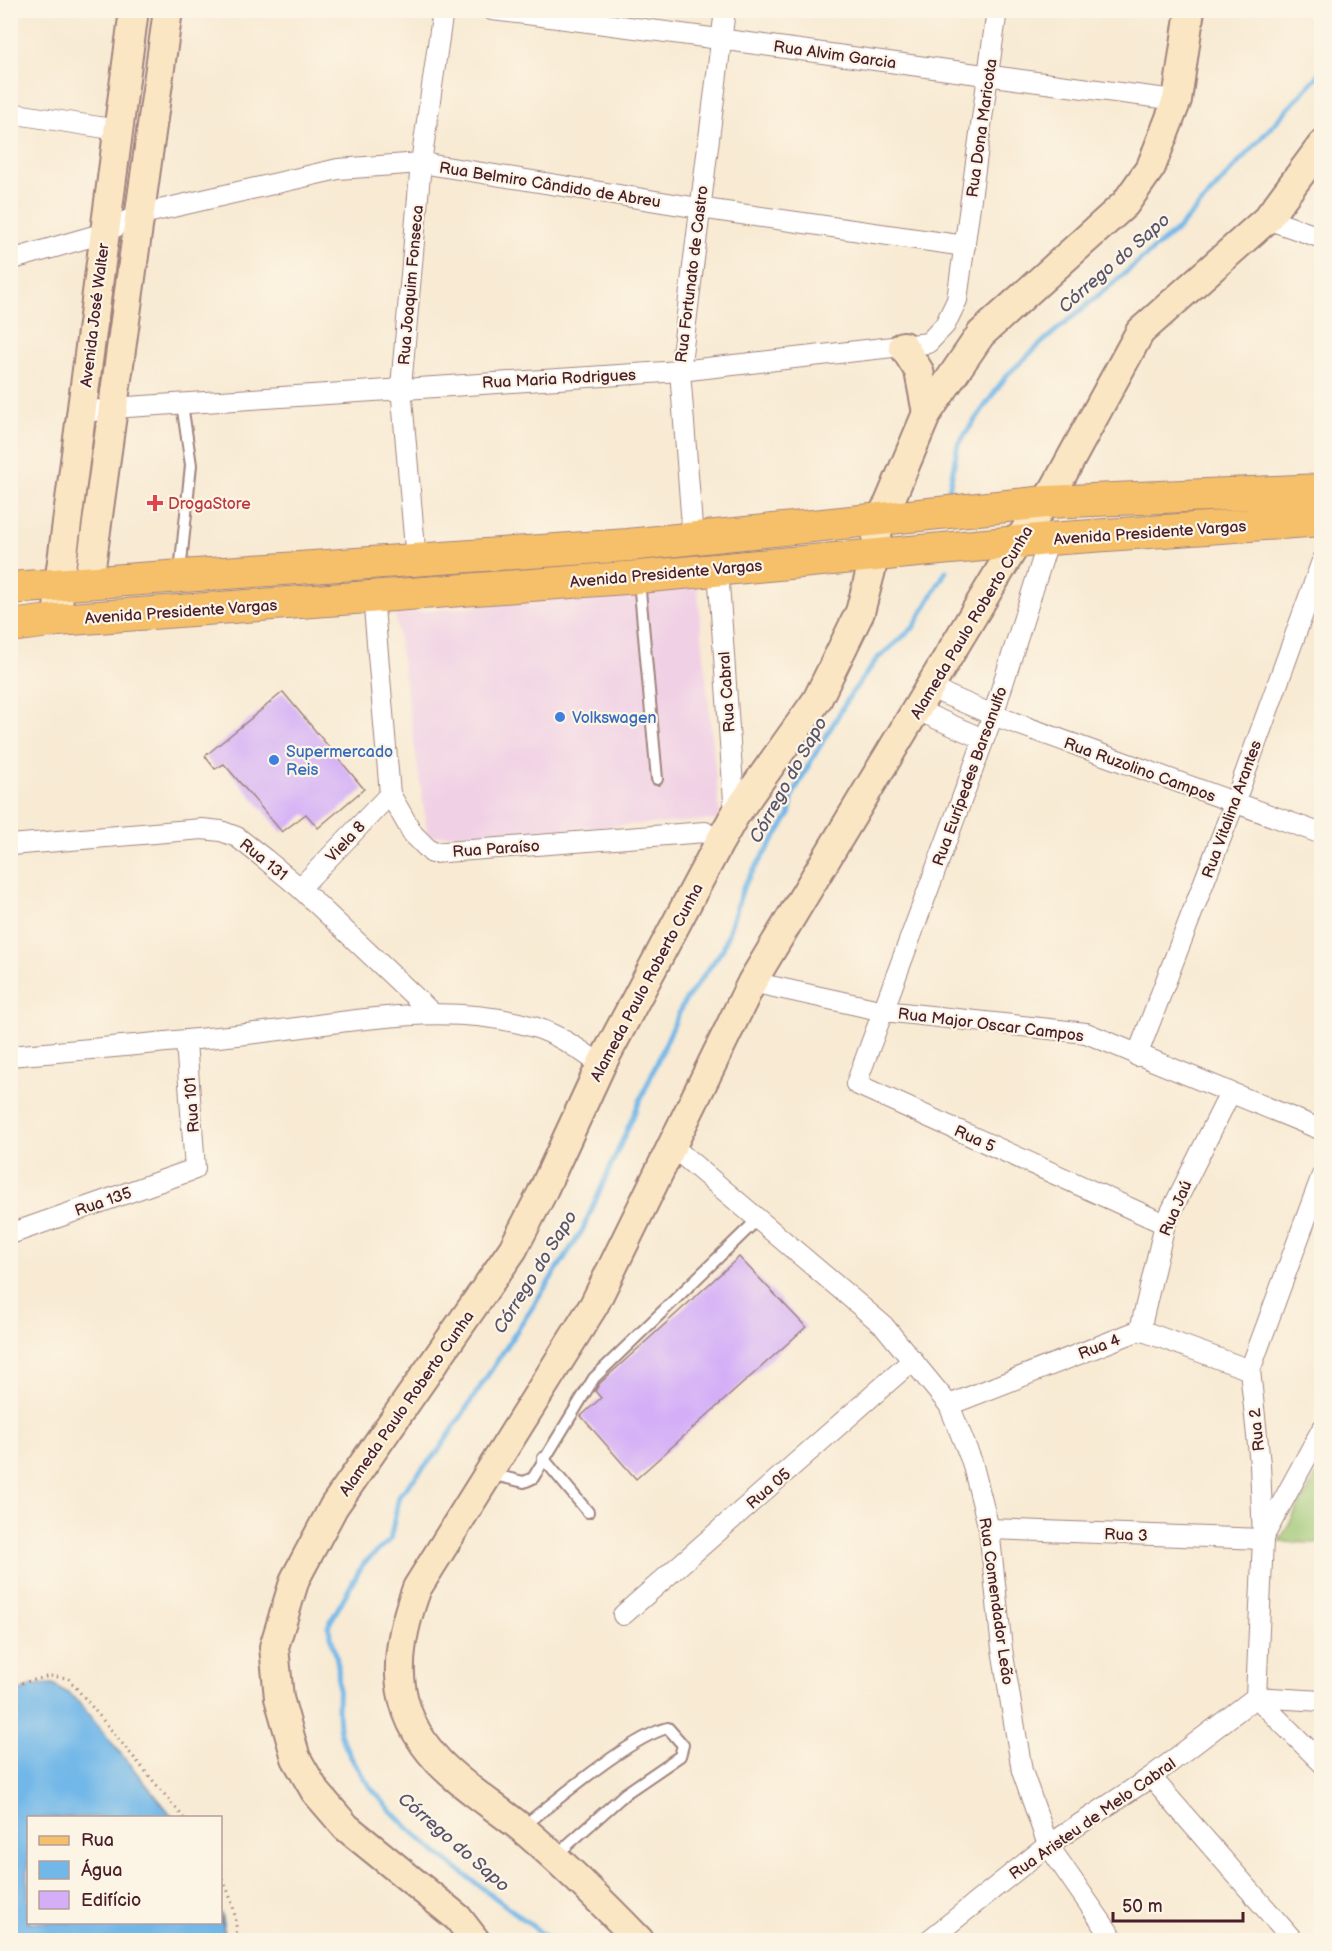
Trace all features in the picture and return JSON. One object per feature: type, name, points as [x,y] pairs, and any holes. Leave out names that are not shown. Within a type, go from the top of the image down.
[{"type":"main road","name":"Avenida Presidente Vargas","points":[[10,588],[416,561],[693,539],[1046,502],[1322,490]]},
{"type":"main road","name":"Avenida Presidente Vargas","points":[[10,626],[58,620],[639,577],[1016,544],[1049,539],[1322,520]]},
{"type":"street","name":"Avenida José Walter","points":[[58,620],[59,584],[134,10]]},
{"type":"street","name":"Avenida José Walter","points":[[90,581],[138,215],[168,10]]},
{"type":"street","name":"Rua Joaquim Fonseca","points":[[416,561],[401,387],[421,164],[443,10]]},
{"type":"street","name":"Rua Alvim Garcia","points":[[492,10],[722,38],[989,77],[1178,100]]},
{"type":"street","name":"Rua Fortunato de Castro","points":[[693,539],[680,371],[726,10]]},
{"type":"street","name":"Rua Dona Maricota","points":[[964,246],[998,10]]},
{"type":"street","name":"Alameda Paulo Roberto Cunha","points":[[475,1941],[458,1918],[346,1827],[315,1791],[296,1758],[279,1698],[274,1647],[295,1579],[334,1506],[513,1249],[541,1195],[601,1065],[719,843],[735,815],[817,700],[860,612],[875,555],[879,520],[889,503],[927,413],[981,334],[1125,204],[1151,167],[1178,100],[1190,10]]},
{"type":"street","points":[[10,113],[118,130]]},
{"type":"street","name":"Alameda Paulo Roberto Cunha","points":[[639,1941],[573,1871],[439,1762],[418,1735],[402,1697],[399,1662],[403,1625],[417,1588],[594,1305],[673,1148],[752,982],[824,858],[1016,544],[1046,502],[1140,332],[1268,219],[1322,145]]},
{"type":"street","name":"Rua Belmiro Cândido de Abreu","points":[[10,260],[104,233],[138,215],[338,168],[421,164],[699,208],[964,246]]},
{"type":"street","points":[[1268,219],[1322,238]]},
{"type":"street","name":"Rua Maria Rodrigues","points":[[82,413],[112,408],[401,387],[680,371],[928,343],[945,325],[957,300],[964,246]]},
{"type":"street","points":[[903,346],[919,371],[927,413]]},
{"type":"street","name":"Rua Eurípedes Barsanulfo","points":[[884,1011],[993,715],[1049,539]]},
{"type":"street","name":"Rua Vitalina Arantes","points":[[1137,1056],[1234,804],[1322,561]]},
{"type":"street","name":"Rua Cabral","points":[[718,569],[735,815]]},
{"type":"street","name":"Rua Paraíso","points":[[373,596],[390,794],[413,834],[432,853],[705,832],[719,843]]},
{"type":"street","points":[[923,698],[983,739]]},
{"type":"street","name":"Rua Ruzolino Campos","points":[[923,698],[993,715],[1322,834]]},
{"type":"street","name":"Viela 8","points":[[300,888],[390,794]]},
{"type":"street","name":"Rua 131","points":[[10,845],[202,829],[221,831],[237,837],[300,888],[432,1013]]},
{"type":"street","name":"Rua Major Oscar Campos","points":[[752,982],[884,1011],[1086,1033],[1137,1056],[1322,1130]]},
{"type":"street","name":"Rua 5","points":[[884,1011],[856,1084],[1165,1224]]},
{"type":"street","points":[[10,1056],[186,1041],[432,1013],[496,1019],[535,1027],[582,1051],[601,1065]]},
{"type":"street","name":"Rua 101","points":[[186,1041],[195,1169]]},
{"type":"street","name":"Rua Jaú","points":[[1140,1330],[1165,1224],[1230,1093]]},
{"type":"street","name":"Rua Comendador Leão","points":[[673,1148],[884,1326],[949,1405],[972,1462],[989,1529],[1002,1649],[1022,1771],[1048,1845],[1114,1941]]},
{"type":"street","name":"Rua 135","points":[[10,1234],[195,1169]]},
{"type":"street","name":"Rua 2","points":[[1256,1697],[1263,1539],[1260,1464],[1250,1370],[1322,1175]]},
{"type":"street","name":"Rua 4","points":[[949,1405],[1140,1330],[1250,1370]]},
{"type":"street","name":"Rua 05","points":[[623,1615],[913,1360]]},
{"type":"street","points":[[1263,1539],[1322,1429]]},
{"type":"street","name":"Rua 3","points":[[989,1529],[1263,1539]]},
{"type":"street","points":[[1256,1697],[1322,1701]]},
{"type":"street","points":[[1256,1697],[1322,1763]]},
{"type":"street","name":"Rua Aristeu de Melo Cabral","points":[[929,1941],[1048,1845],[1151,1777],[1256,1697]]},
{"type":"street","points":[[1151,1777],[1293,1941]]},
{"type":"lane","points":[[179,575],[191,465],[182,404]]},
{"type":"lane","points":[[639,577],[657,779]]},
{"type":"lane","points":[[489,1474],[524,1482],[538,1472],[543,1458],[594,1378],[758,1219]]},
{"type":"lane","points":[[543,1458],[588,1512]]},
{"type":"lane","points":[[521,1828],[620,1753],[656,1730],[668,1728],[682,1745],[680,1756],[626,1793],[555,1856]]},
{"type":"path","points":[[10,1686],[50,1676],[68,1678],[182,1816]]},
{"type":"path","points":[[222,1879],[233,1907],[237,1928],[236,1941]]},
{"type":"shaded area","name":"Volkswagen","points":[[697,585],[720,820],[428,836],[395,614]]},
{"type":"green space","points":[[1321,1467],[1321,1543],[1279,1542]]},
{"type":"water","points":[[53,1684],[75,1698],[172,1816],[27,1816],[27,1924],[222,1924],[222,1918],[226,1940],[11,1940],[11,1696],[32,1685]]},
{"type":"building","name":"Supermercado Reis","points":[[283,692],[364,789],[318,828],[306,814],[282,832],[224,764],[215,769],[205,756]]},
{"type":"building","points":[[739,1257],[806,1327],[636,1479],[581,1416],[601,1398],[595,1391],[600,1383]]},
{"type":"waterway","name":"Córrego do Sapo","points":[[949,490],[958,444],[1007,375],[1046,339],[1178,229],[1317,77],[1322,68]]},
{"type":"waterway","name":"Córrego do Sapo","points":[[550,1940],[434,1850],[380,1799],[358,1770],[340,1732],[338,1666],[328,1626],[363,1564],[390,1540],[399,1496],[439,1450],[582,1231],[683,1004],[723,949],[744,885],[789,816],[793,794],[811,761],[851,694],[877,659],[913,628],[946,571]]},
{"type":"place","name":"DrogaStore","points":[[155,503]]},
{"type":"place","name":"Volkswagen","points":[[560,717]]},
{"type":"place","name":"Supermercado Reis","points":[[274,760]]}]
